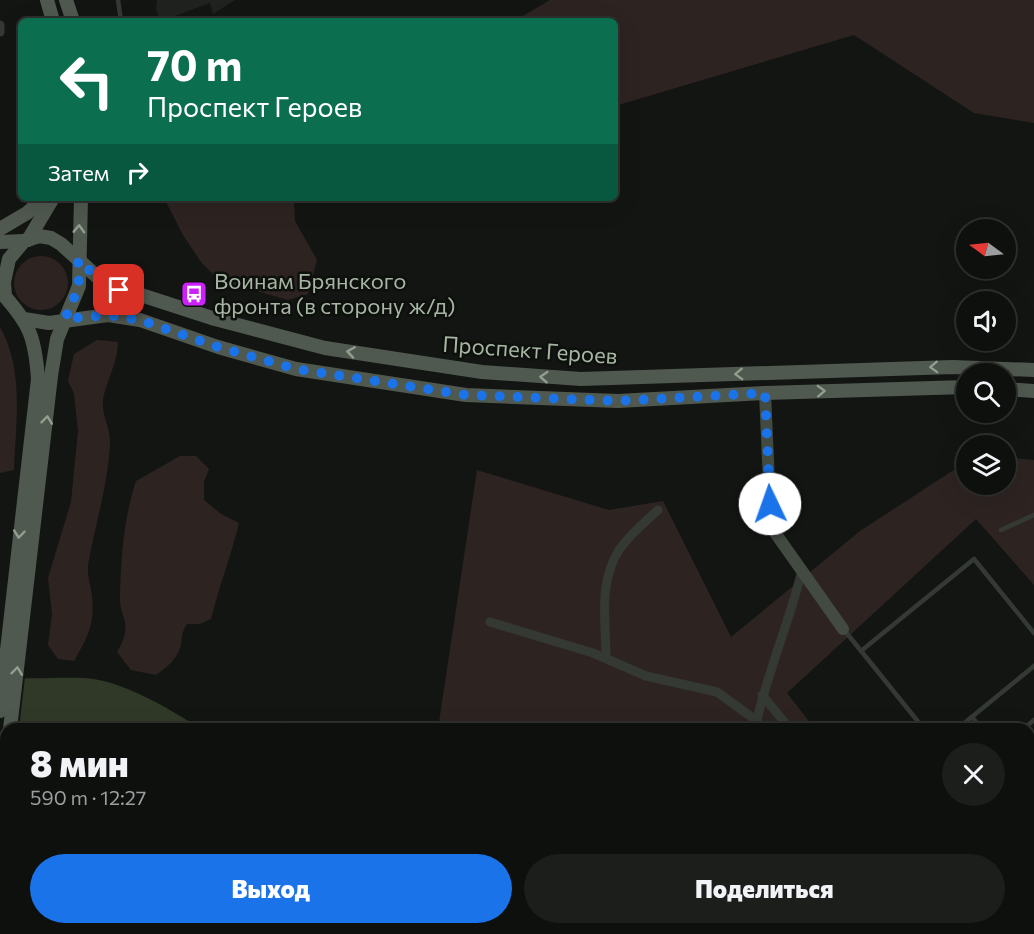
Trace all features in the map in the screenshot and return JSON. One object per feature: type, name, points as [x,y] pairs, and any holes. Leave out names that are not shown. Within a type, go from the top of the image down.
[{"type":"main road","points":[[47,0],[52,18]]},
{"type":"main road","points":[[66,0],[72,18]]},
{"type":"main road","points":[[0,229],[27,213],[41,201]]},
{"type":"main road","points":[[11,723],[33,477],[38,379],[32,336],[24,319],[2,294],[9,259],[26,241],[51,201]]},
{"type":"main road","points":[[0,711],[33,477],[56,349],[65,319],[79,286],[81,201]]},
{"type":"main road","points":[[0,242],[26,241],[39,236],[51,238],[78,260]]},
{"type":"main road","name":"Проспект Героев","points":[[78,260],[104,283],[119,290],[215,320],[325,348],[482,372],[581,379],[953,367],[1034,370]]},
{"type":"main road","name":"Проспект Героев","points":[[65,319],[108,315],[140,320],[218,347],[296,369],[466,395],[618,401],[765,393],[956,387]]},
{"type":"main road","points":[[24,319],[49,323],[65,319]]},
{"type":"main road","points":[[1016,390],[1034,391]]},
{"type":"street","points":[[0,25],[0,32]]},
{"type":"street","points":[[765,393],[771,527],[843,629]]},
{"type":"street","points":[[606,658],[603,605],[608,575],[620,550],[658,510]]},
{"type":"street","points":[[756,723],[762,695],[796,596],[801,570]]},
{"type":"street","points":[[490,622],[538,634],[606,658],[646,676],[717,693],[754,723]]},
{"type":"street","points":[[762,695],[785,723]]},
{"type":"lane","points":[[118,0],[121,18]]},
{"type":"lane","points":[[1001,530],[1034,515]]},
{"type":"lane","points":[[861,651],[974,559],[1034,633]]},
{"type":"lane","points":[[843,629],[919,723]]},
{"type":"lane","points":[[964,723],[1034,666]]},
{"type":"lane","points":[[972,717],[977,723]]},
{"type":"shaded area","points":[[157,0],[235,0],[213,14],[210,3],[169,18],[160,18],[156,10]]},
{"type":"shaded area","points":[[550,0],[1034,0],[1034,123],[974,113],[854,35],[618,105],[618,18],[519,18]]},
{"type":"shaded area","points":[[166,201],[294,201],[295,221],[317,260],[308,294],[288,300],[219,280],[201,262],[183,235]]},
{"type":"shaded area","points":[[41,256],[51,258],[60,264],[66,273],[68,283],[66,293],[60,302],[51,308],[41,310],[31,308],[22,302],[16,293],[14,283],[16,273],[22,264],[31,258]]},
{"type":"shaded area","points":[[0,327],[13,360],[17,415],[14,470],[0,473]]},
{"type":"shaded area","points":[[97,340],[118,342],[118,349],[103,399],[103,411],[110,444],[104,490],[88,565],[92,616],[86,638],[74,661],[58,659],[48,645],[52,614],[48,578],[71,502],[78,431],[74,393],[68,381],[74,354]]},
{"type":"shaded area","points":[[180,456],[196,456],[209,469],[204,482],[204,500],[221,514],[239,523],[211,619],[200,624],[187,624],[176,656],[156,675],[131,670],[117,652],[126,627],[120,604],[124,537],[136,481]]},
{"type":"shaded area","points":[[1016,458],[1034,460],[1034,585],[976,519],[787,693],[810,723],[439,723],[477,470],[609,510],[663,501],[731,637],[860,531],[956,469],[956,495],[1016,495]]},
{"type":"shaded area","points":[[4,677],[97,680],[144,696],[191,723],[6,723]]},
{"type":"pier","points":[[0,674],[25,677],[20,723],[0,723]]},
{"type":"railway","points":[[287,723],[288,716]]},
{"type":"place","name":"Воинам Брянского фронта (в сторону ж/д)","points":[[194,294]]},
{"type":"route","points":[[119,290],[104,283],[78,260],[79,286],[65,319],[108,315],[140,320],[218,347],[296,369],[466,395],[618,401],[765,393],[770,504]]}]
